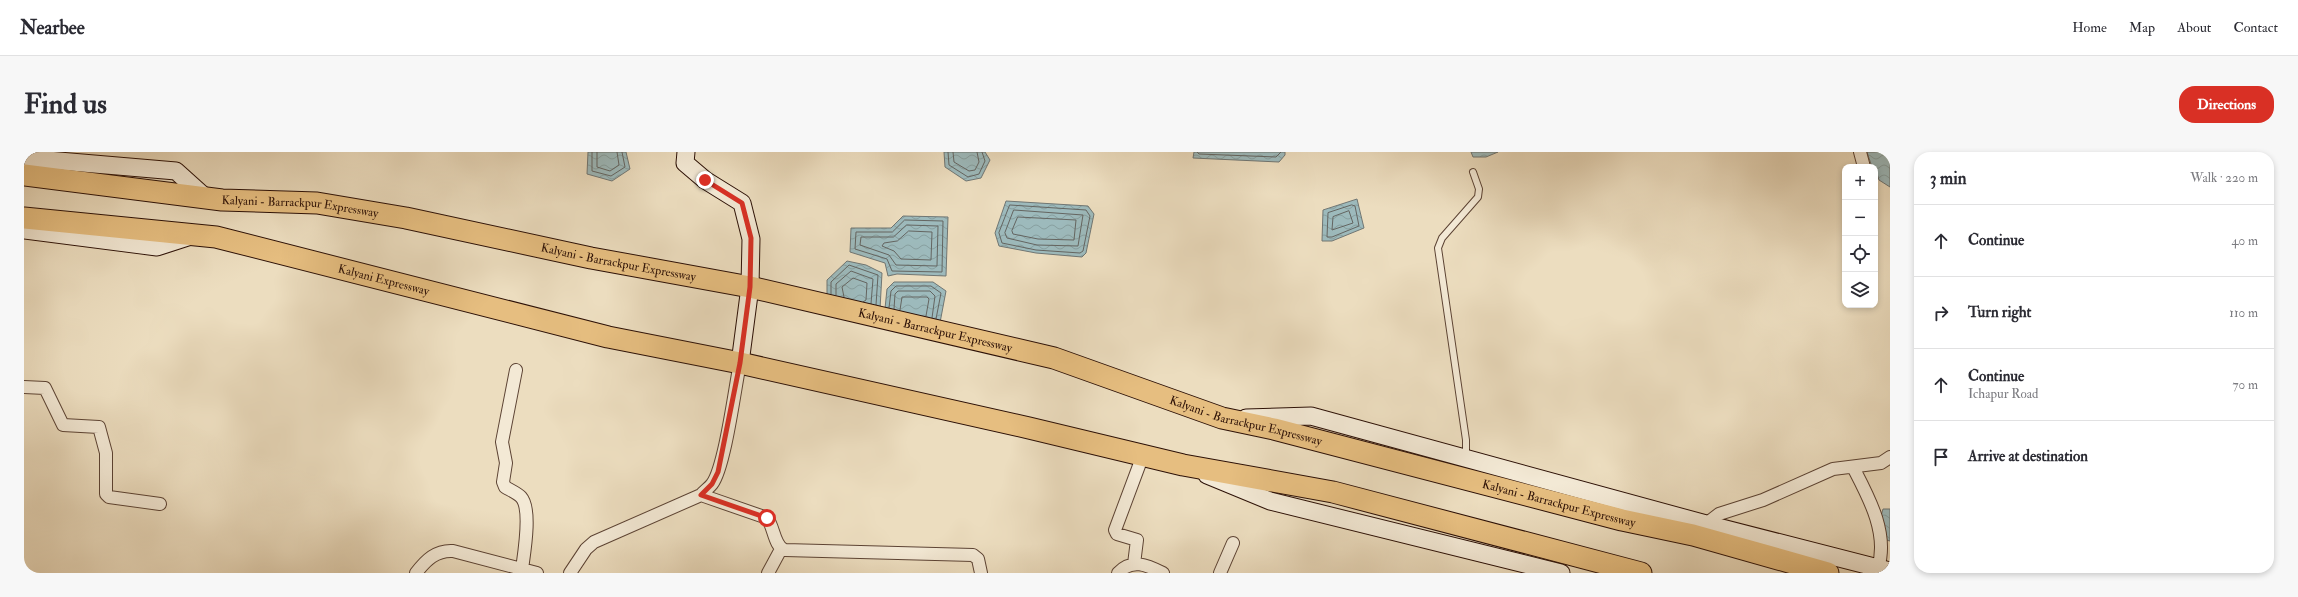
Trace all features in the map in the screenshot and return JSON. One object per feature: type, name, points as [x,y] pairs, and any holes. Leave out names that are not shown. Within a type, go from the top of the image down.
[{"type":"highway","name":"Kalyani - Barrackpur Expressway","points":[[24,175],[206,198],[317,203],[477,232],[591,258],[750,287],[1054,358],[1222,418],[1274,429],[1622,520],[1693,535],[1828,573]]},
{"type":"highway","name":"Kalyani Expressway","points":[[24,218],[216,237],[608,337],[740,363]]},
{"type":"highway","points":[[740,363],[1183,465],[1333,492],[1642,573]]},
{"type":"street","points":[[570,573],[586,548],[594,542],[701,495],[712,484],[718,472],[740,363],[750,287],[751,238],[742,203],[705,180],[685,163],[686,152]]},
{"type":"street","points":[[1860,152],[1863,164]]},
{"type":"street","points":[[24,158],[176,171],[206,198]]},
{"type":"street","points":[[24,230],[157,247],[195,235]]},
{"type":"street","points":[[516,370],[502,442],[506,463],[503,482],[505,487],[520,496],[523,502],[526,523],[522,569]]},
{"type":"street","points":[[24,387],[45,388],[63,425],[99,427],[106,453],[106,494],[109,497],[160,504]]},
{"type":"street","points":[[1222,418],[1311,416],[1706,524],[1884,570],[1876,517],[1870,500],[1853,467]]},
{"type":"street","points":[[1134,564],[1137,540],[1117,534],[1115,530],[1142,456]]},
{"type":"street","points":[[1706,524],[1719,514],[1763,500],[1833,469],[1881,463],[1890,457]]},
{"type":"street","points":[[1183,465],[1270,501],[1561,573]]},
{"type":"street","points":[[701,495],[767,518],[781,549]]},
{"type":"street","points":[[1220,573],[1233,543]]},
{"type":"street","points":[[768,573],[781,549]]},
{"type":"street","points":[[781,549],[973,555],[978,559],[981,573]]},
{"type":"street","points":[[416,573],[433,555],[444,550],[453,550],[537,573]]},
{"type":"street","points":[[1118,573],[1123,568],[1134,564],[1146,565],[1163,573]]},
{"type":"lane","points":[[1466,459],[1466,440],[1438,248],[1442,238],[1478,197],[1479,189],[1473,172]]},
{"type":"water","points":[[588,152],[626,152],[630,169],[612,181],[587,174]]},
{"type":"water","points":[[944,152],[985,152],[990,160],[981,178],[966,181],[945,167]]},
{"type":"water","points":[[1194,152],[1285,152],[1285,155],[1279,162],[1193,158]]},
{"type":"water","points":[[1471,152],[1498,152],[1486,157],[1473,157]]},
{"type":"water","points":[[1867,152],[1890,152],[1890,187],[1879,180],[1878,164],[1871,164]]},
{"type":"water","points":[[1357,199],[1364,228],[1332,241],[1322,241],[1323,210]]},
{"type":"water","points":[[1006,201],[1088,206],[1094,214],[1086,253],[1082,257],[1036,253],[999,246],[995,233]]},
{"type":"water","points":[[903,216],[948,217],[946,276],[897,274],[888,276],[885,263],[850,252],[851,228],[891,228]]},
{"type":"water","points":[[847,261],[866,265],[882,273],[880,309],[827,302],[827,280]]},
{"type":"water","points":[[894,282],[933,282],[946,291],[939,328],[883,328],[887,289]]},
{"type":"water","points":[[1883,509],[1890,509],[1890,541],[1875,537]]},
{"type":"route","points":[[705,180],[742,203],[751,238],[750,287],[740,363],[724,447],[718,472],[712,484],[701,495],[763,515],[767,518]]}]
